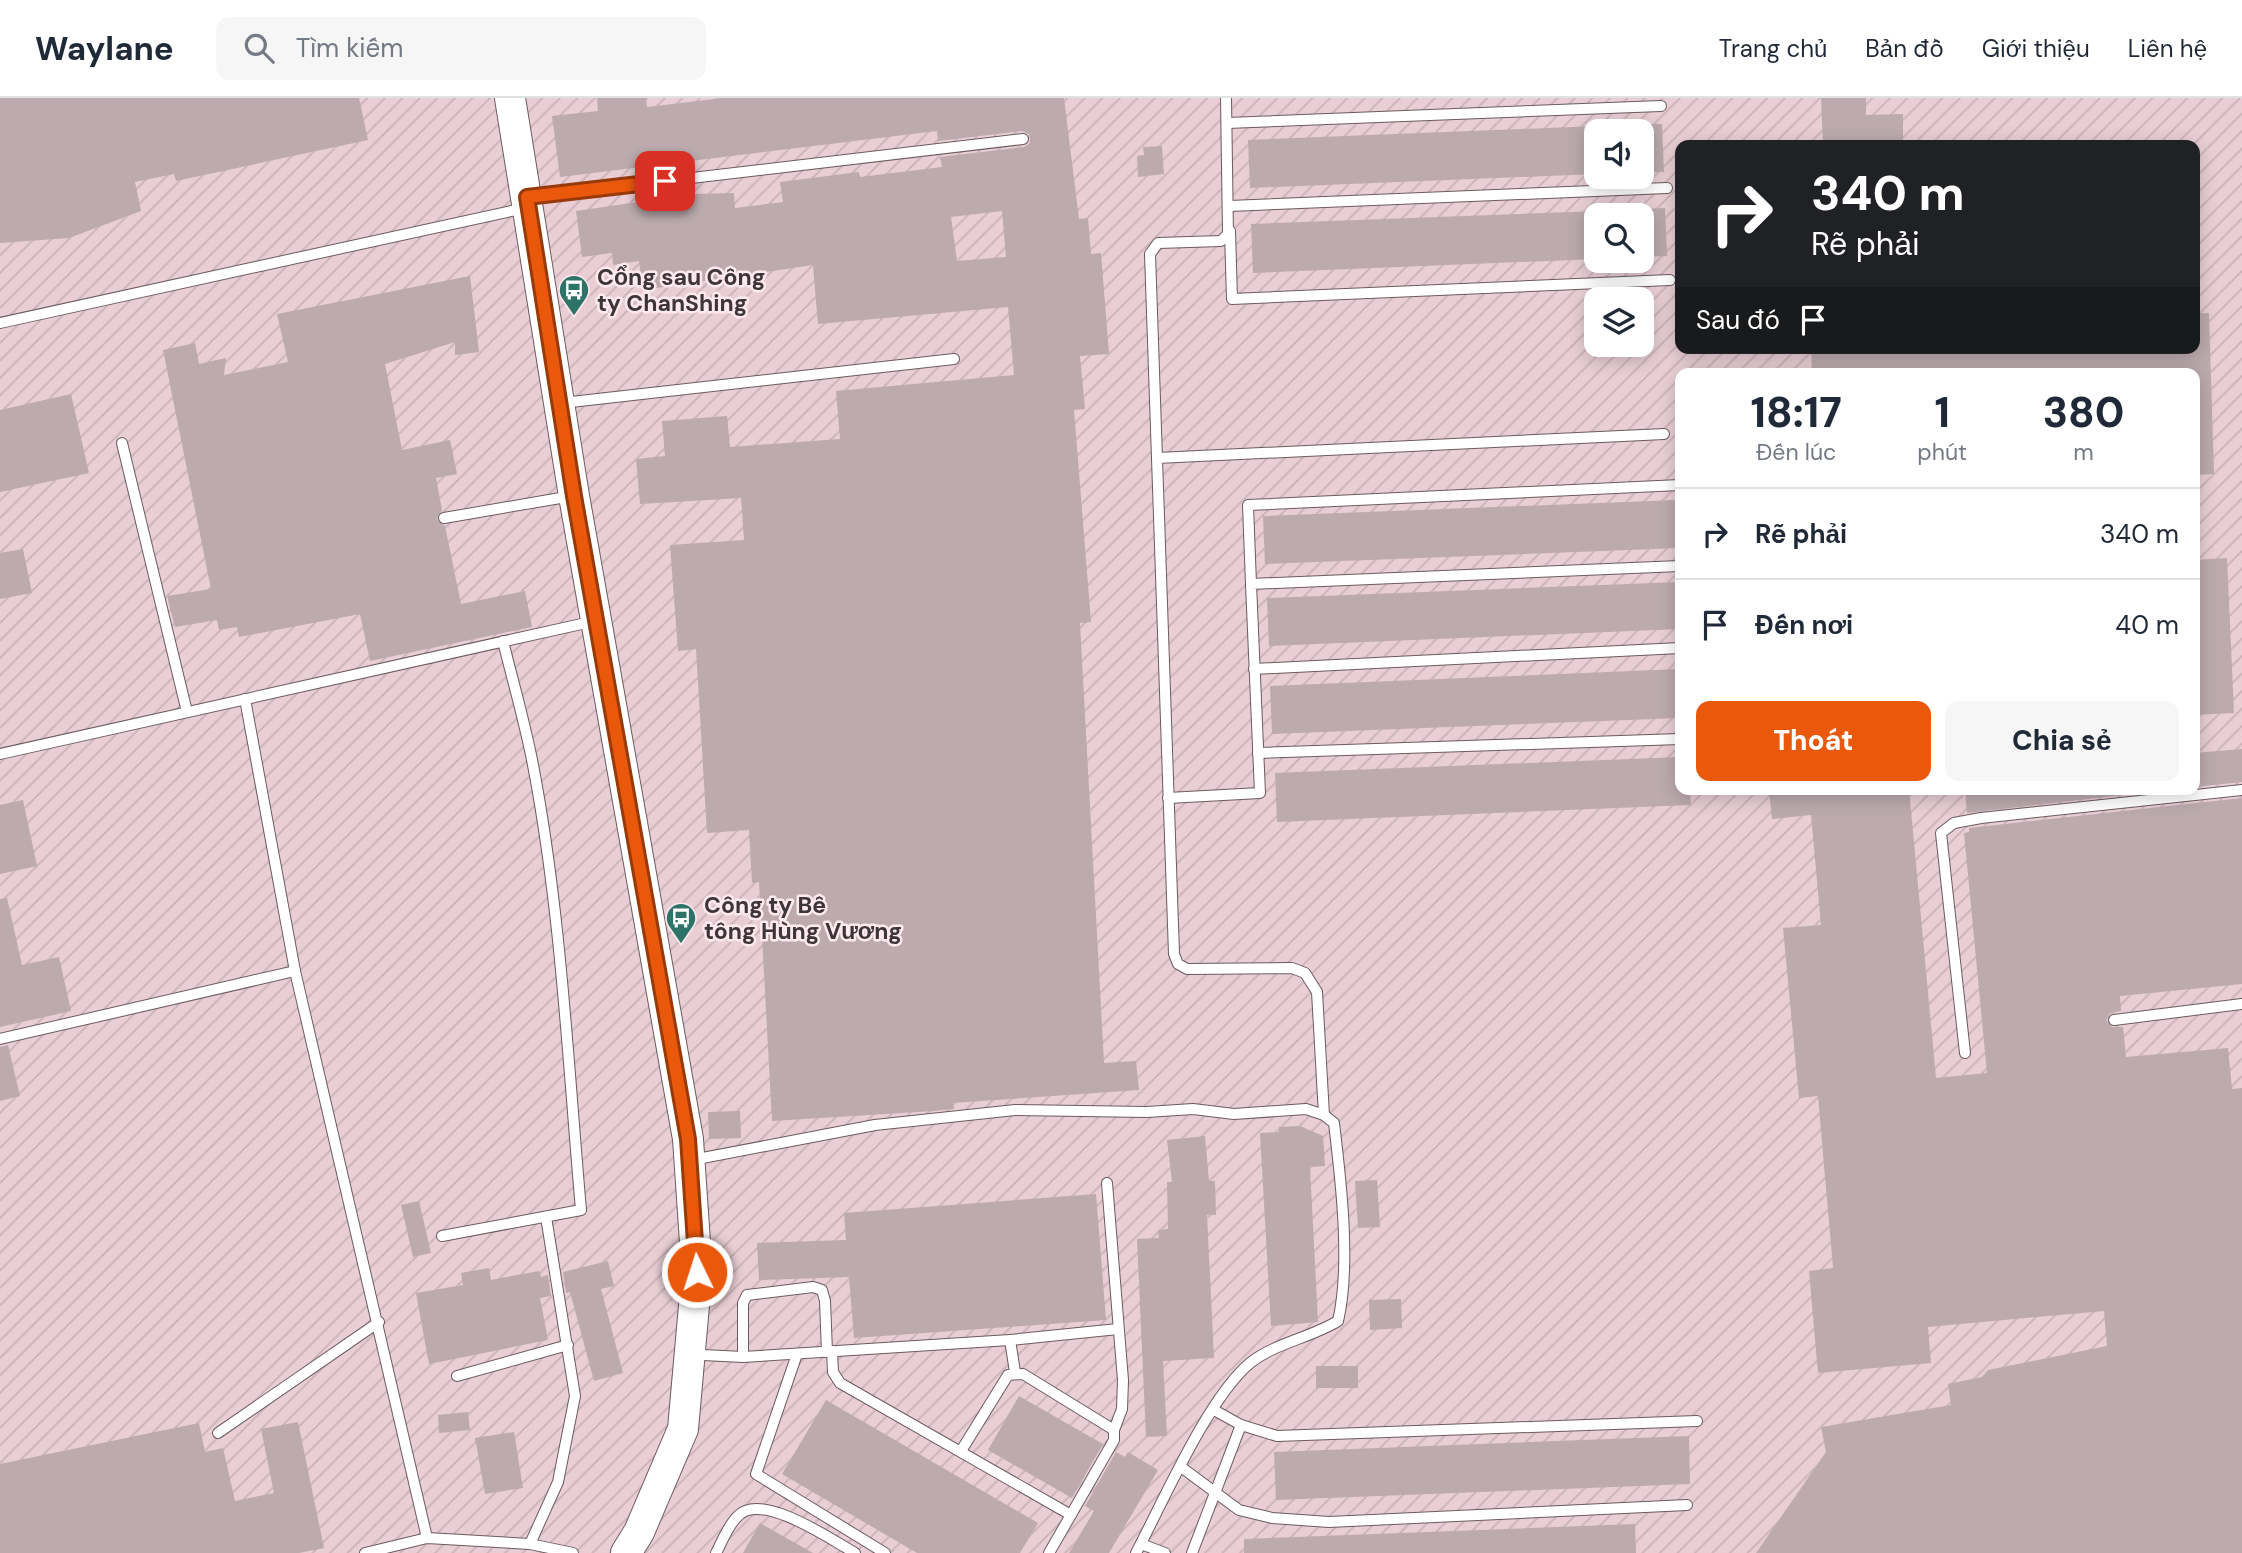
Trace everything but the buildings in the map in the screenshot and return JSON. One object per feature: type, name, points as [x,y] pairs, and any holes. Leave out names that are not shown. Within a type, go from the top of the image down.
[{"type":"main road","points":[[510,98],[574,496],[689,1161],[697,1272],[683,1429],[639,1532],[626,1553]]},
{"type":"lane","points":[[1226,98],[1232,299],[1670,280]]},
{"type":"lane","points":[[1227,123],[1661,106]]},
{"type":"lane","points":[[0,323],[527,202],[1023,139]]},
{"type":"lane","points":[[1229,206],[1667,188]]},
{"type":"lane","points":[[1230,228],[1221,242],[1158,243],[1151,250],[1174,954],[1178,964],[1187,969],[1292,968],[1305,973],[1317,992],[1324,1115]]},
{"type":"lane","points":[[559,403],[954,359]]},
{"type":"lane","points":[[1157,458],[1664,434]]},
{"type":"lane","points":[[122,443],[187,712]]},
{"type":"lane","points":[[1168,798],[1259,793],[1248,505],[1675,485]]},
{"type":"lane","points":[[444,518],[574,496]]},
{"type":"lane","points":[[1251,584],[1675,566]]},
{"type":"lane","points":[[0,754],[597,620]]},
{"type":"lane","points":[[442,1236],[581,1210],[542,830],[533,766],[503,641]]},
{"type":"lane","points":[[1254,669],[1675,648]]},
{"type":"lane","points":[[245,699],[295,971],[379,1322],[427,1538]]},
{"type":"lane","points":[[1258,753],[1675,739]]},
{"type":"lane","points":[[2200,795],[2242,790]]},
{"type":"lane","points":[[1965,1053],[1941,833],[1954,823],[1981,818],[2195,795]]},
{"type":"lane","points":[[0,1039],[295,971]]},
{"type":"lane","points":[[2114,1020],[2242,1004]]},
{"type":"lane","points":[[689,1161],[875,1125],[1015,1110],[1147,1112],[1193,1109],[1234,1114],[1306,1109],[1324,1115],[1334,1123],[1340,1168],[1344,1297],[1338,1321],[1322,1331],[1264,1354],[1231,1382],[1181,1467],[1138,1549],[1164,1553]]},
{"type":"lane","points":[[1049,1553],[1114,1440],[1114,1430],[1122,1409],[1107,1183]]},
{"type":"lane","points":[[530,1544],[558,1482],[570,1435],[575,1396],[546,1217]]},
{"type":"lane","points":[[743,1357],[743,1303],[747,1295],[813,1287],[822,1290],[833,1372],[840,1383],[1071,1514]]},
{"type":"lane","points":[[218,1433],[379,1322]]},
{"type":"lane","points":[[703,1355],[743,1357],[830,1352],[1010,1340],[1118,1329]]},
{"type":"lane","points":[[1010,1340],[1015,1372]]},
{"type":"lane","points":[[457,1376],[568,1345]]},
{"type":"lane","points":[[797,1354],[757,1474],[886,1553]]},
{"type":"lane","points":[[961,1451],[1008,1375],[1015,1372],[1023,1374],[1114,1430]]},
{"type":"lane","points":[[1214,1410],[1241,1425],[1277,1436],[1697,1421]]},
{"type":"lane","points":[[1192,1553],[1217,1494],[1241,1425]]},
{"type":"lane","points":[[1181,1467],[1239,1510],[1272,1518],[1329,1522],[1688,1505]]},
{"type":"lane","points":[[716,1553],[738,1515],[749,1509],[764,1508],[809,1527],[855,1553]]},
{"type":"lane","points":[[365,1553],[427,1538],[530,1544],[573,1553]]},
{"type":"lane","points":[[450,1553],[457,1540]]},
{"type":"shaded area","points":[[0,98],[498,98],[676,1141],[685,1275],[672,1426],[627,1529],[612,1553],[0,1553]]},
{"type":"shaded area","points":[[522,98],[2242,98],[2242,1553],[641,1553],[696,1432],[659,915]]},
{"type":"place","name":"Cổng sau Công ty ChanShing","points":[[574,317]]},
{"type":"place","name":"Công ty Bê tông Hùng Vương","points":[[681,945]]},
{"type":"route","points":[[665,181],[527,197],[574,496],[688,1139],[697,1272]]}]
